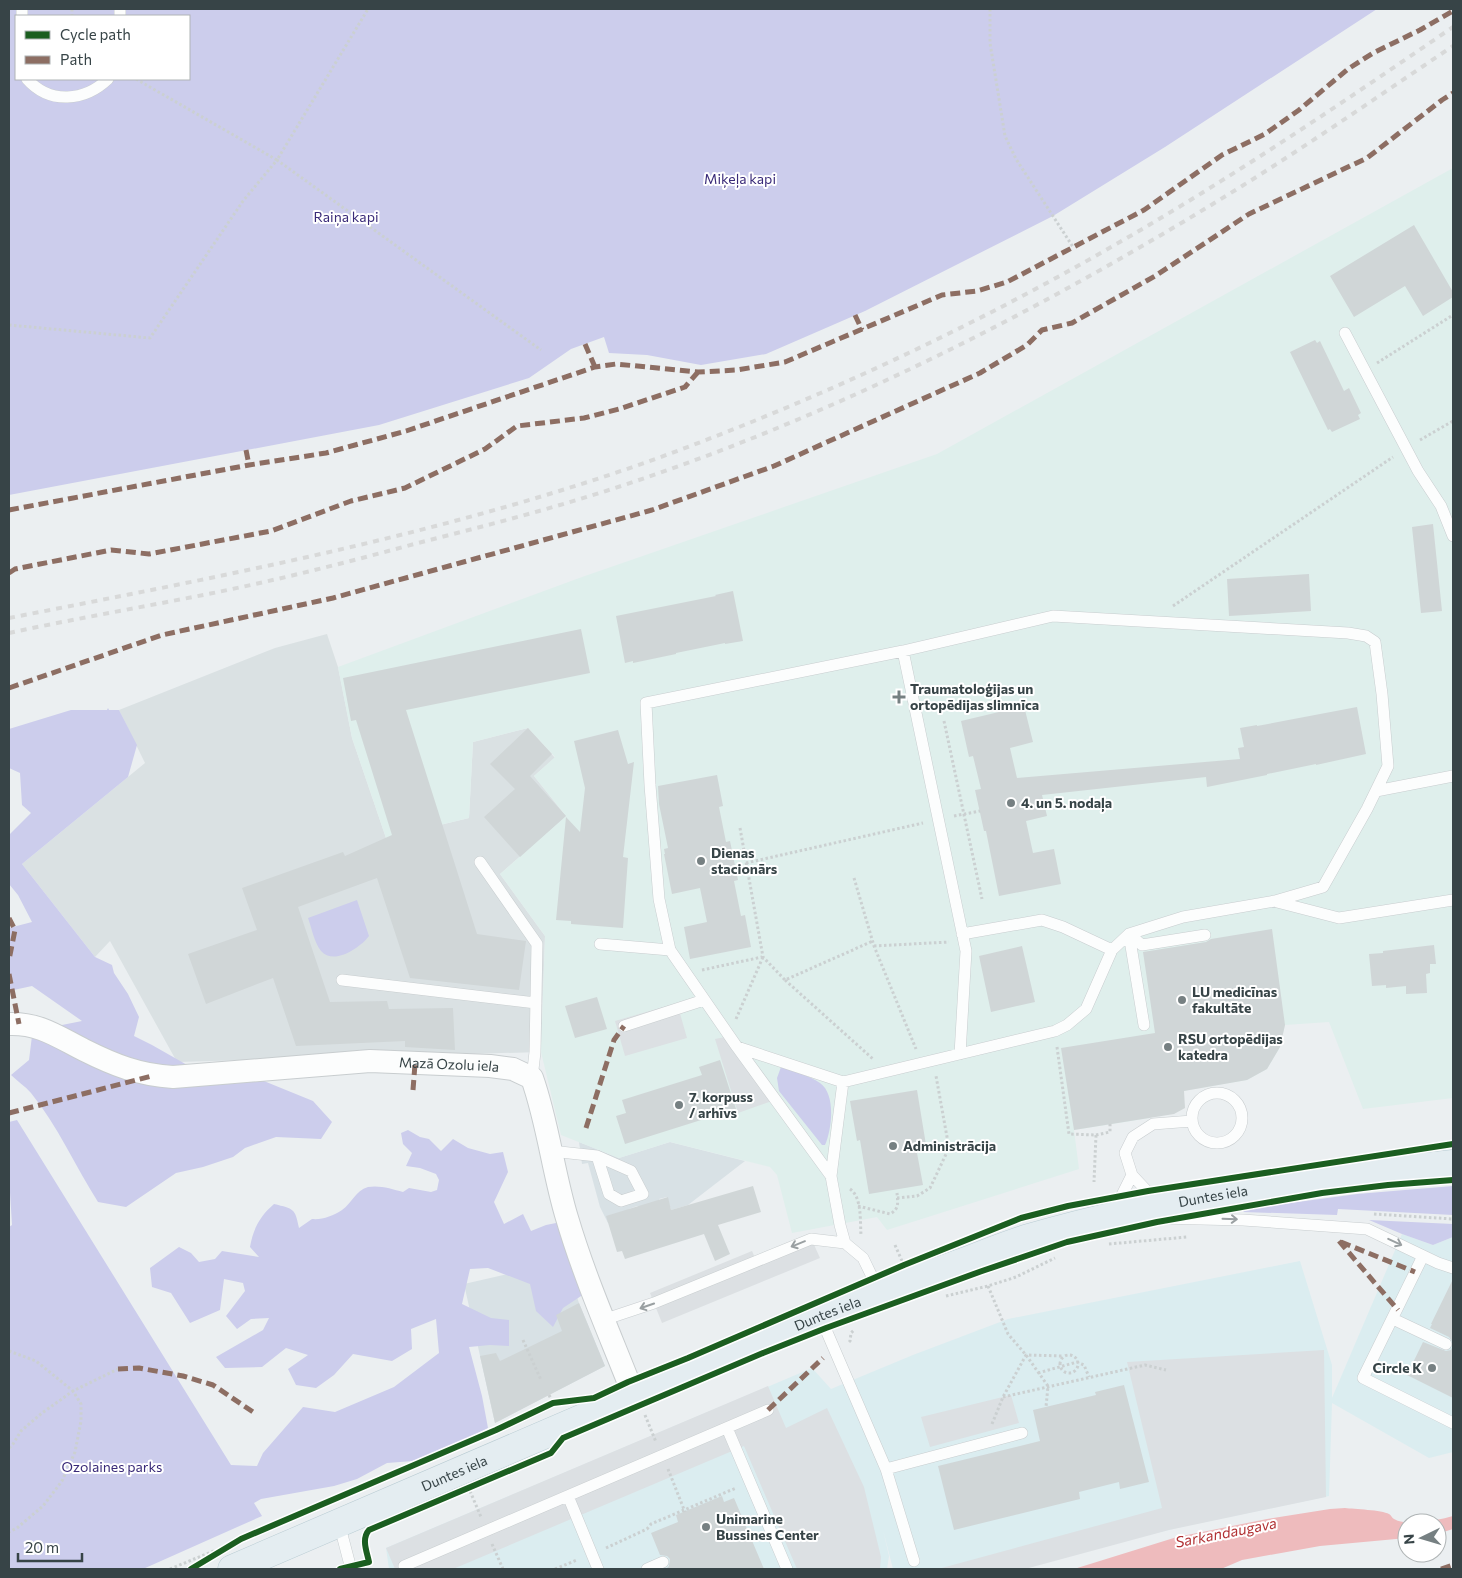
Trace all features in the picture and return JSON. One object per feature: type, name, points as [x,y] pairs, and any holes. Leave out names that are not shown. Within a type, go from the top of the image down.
[{"type":"main road","name":"Duntes iela","points":[[227,1555],[340,1523],[820,1316],[876,1286],[1027,1238],[1111,1216],[1218,1196],[1346,1176],[1453,1164]]},
{"type":"street","name":"Mazā Ozolu iela","points":[[9,1024],[41,1028],[119,1066],[152,1076],[173,1077],[370,1060],[490,1066],[513,1069],[532,1078]]},
{"type":"street","points":[[532,1078],[541,1102],[566,1216],[603,1320],[634,1396]]},
{"type":"lane","points":[[28,80],[47,94],[65,98],[90,92],[107,80]]},
{"type":"lane","points":[[1345,333],[1418,472],[1441,506],[1453,536]]},
{"type":"lane","points":[[737,1047],[843,1082],[1055,1031],[1067,1025],[1086,1009],[1112,950],[1129,934],[1183,917],[1275,901],[1323,887],[1388,766],[1382,694],[1375,642],[1366,636],[1348,633],[1053,616],[903,651],[646,703],[659,899],[670,950],[729,1036],[737,1047],[831,1176]]},
{"type":"lane","points":[[903,651],[966,951],[960,1054]]},
{"type":"lane","points":[[1376,791],[1453,776]]},
{"type":"lane","points":[[480,862],[536,944],[535,1052],[532,1078]]},
{"type":"lane","points":[[1275,901],[1339,918],[1453,900]]},
{"type":"lane","points":[[962,934],[1042,920],[1112,950]]},
{"type":"lane","points":[[1129,934],[1142,945],[1205,935]]},
{"type":"lane","points":[[1129,934],[1144,1025]]},
{"type":"lane","points":[[600,944],[670,950]]},
{"type":"lane","points":[[342,980],[536,1003]]},
{"type":"lane","points":[[624,1026],[704,1000]]},
{"type":"lane","points":[[843,1082],[831,1176],[845,1243]]},
{"type":"lane","points":[[1218,1093],[1232,1098],[1241,1108],[1242,1123],[1236,1136],[1223,1143],[1209,1142],[1198,1134],[1192,1121],[1190,1106],[1205,1096],[1218,1093]]},
{"type":"lane","points":[[1162,1206],[1132,1175],[1125,1153],[1133,1137],[1154,1121],[1192,1121]]},
{"type":"lane","points":[[552,1151],[597,1156]]},
{"type":"lane","points":[[1132,1175],[1111,1216],[1243,1220],[1366,1229],[1453,1268]]},
{"type":"lane","points":[[603,1320],[654,1304],[812,1239],[845,1243],[863,1258],[876,1286]]},
{"type":"lane","points":[[1423,1256],[1364,1378],[1453,1424]]},
{"type":"lane","points":[[820,1316],[886,1469],[914,1560]]},
{"type":"lane","points":[[1393,1319],[1446,1344]]},
{"type":"lane","points":[[405,1568],[768,1410]]},
{"type":"lane","points":[[727,1428],[787,1569]]},
{"type":"lane","points":[[886,1469],[1022,1433]]},
{"type":"lane","points":[[568,1496],[598,1569]]},
{"type":"lane","points":[[340,1523],[352,1569]]},
{"type":"lane","points":[[647,1569],[663,1562]]},
{"type":"path","points":[[9,325],[150,338],[243,201],[277,160],[368,9]]},
{"type":"path","points":[[990,9],[990,43],[1005,136],[1016,159],[1073,247]]},
{"type":"path","points":[[138,80],[277,160],[541,350]]},
{"type":"path","points":[[1365,370],[1453,315]]},
{"type":"path","points":[[1150,621],[1406,448],[1453,421]]},
{"type":"path","points":[[944,721],[982,899]]},
{"type":"path","points":[[746,863],[980,811]]},
{"type":"path","points":[[729,1036],[762,957],[740,828]]},
{"type":"path","points":[[854,878],[874,946],[921,1063]]},
{"type":"path","points":[[785,980],[873,941]]},
{"type":"path","points":[[874,946],[950,942]]},
{"type":"path","points":[[686,973],[762,957]]},
{"type":"path","points":[[762,957],[887,1072]]},
{"type":"path","points":[[1055,1031],[1069,1134],[1096,1135],[1110,1132],[1110,1124]]},
{"type":"path","points":[[897,1198],[917,1196],[930,1188],[949,1148],[934,1060]]},
{"type":"path","points":[[1094,1182],[1096,1135]]},
{"type":"path","points":[[858,1206],[890,1214],[898,1207],[897,1194]]},
{"type":"path","points":[[1371,1214],[1453,1219]]},
{"type":"path","points":[[1108,1244],[1192,1236]]},
{"type":"path","points":[[938,1298],[1016,1277],[1063,1254]]},
{"type":"path","points":[[876,1286],[911,1262]]},
{"type":"path","points":[[988,1286],[1008,1334],[1048,1386],[1046,1407]]},
{"type":"path","points":[[834,1347],[850,1341],[851,1333],[856,1327]]},
{"type":"path","points":[[523,1340],[541,1380]]},
{"type":"path","points":[[9,1349],[36,1361],[73,1391],[81,1404],[81,1421],[75,1452],[62,1480],[43,1506],[17,1528],[9,1532]]},
{"type":"path","points":[[1026,1355],[1072,1356],[1076,1358],[1077,1362],[1076,1370],[1072,1374],[1065,1373],[1061,1367],[1060,1362],[1063,1356]]},
{"type":"path","points":[[983,1443],[1003,1397],[1026,1355]]},
{"type":"path","points":[[1038,1373],[1077,1362],[1084,1365],[1089,1377]]},
{"type":"path","points":[[1003,1397],[1145,1365],[1166,1370]]},
{"type":"path","points":[[9,1448],[21,1431],[42,1413],[73,1391],[118,1369]]},
{"type":"path","points":[[549,1395],[553,1403]]},
{"type":"path","points":[[545,1407],[561,1402]]},
{"type":"path","points":[[651,1524],[750,1482]]},
{"type":"path","points":[[460,1492],[478,1484]]},
{"type":"path","points":[[675,1487],[685,1510]]},
{"type":"path","points":[[204,1562],[227,1555]]},
{"type":"path","points":[[170,1569],[227,1555]]},
{"type":"shaded area","name":"Traumatoloģijas un ortopēdijas slimnīca","points":[[1453,168],[1453,1098],[1363,1109],[1329,1022],[1285,1025],[1280,1047],[1267,1069],[1247,1080],[1153,1096],[1145,1091],[1150,1118],[1074,1130],[1079,1169],[887,1230],[877,1217],[792,1233],[777,1175],[770,1167],[670,1142],[619,1158],[561,1135],[541,1052],[545,936],[500,874],[566,816],[534,776],[555,757],[528,728],[473,742],[469,818],[386,838],[352,738],[338,667],[582,577],[937,454]]},
{"type":"shaded area","points":[[327,634],[338,667],[352,738],[386,838],[469,818],[473,742],[528,728],[555,758],[534,776],[566,816],[500,874],[545,936],[541,1052],[177,1062],[110,941],[95,957],[22,864],[145,763],[119,710],[275,648]]},
{"type":"shaded area","points":[[677,1003],[687,1038],[625,1056],[615,1021]]},
{"type":"shaded area","points":[[725,1037],[772,1101],[738,1113],[715,1039]]},
{"type":"shaded area","points":[[579,1142],[619,1158],[670,1142],[745,1161],[688,1205],[671,1210],[667,1197],[659,1199],[664,1213],[637,1206],[629,1209],[613,1222],[608,1223],[600,1207],[588,1163],[582,1164]]},
{"type":"shaded area","points":[[1402,1234],[1433,1245],[1453,1237],[1453,1452],[1429,1458],[1332,1403],[1329,1496],[1185,1526],[1009,1569],[893,1569],[883,1530],[889,1556],[887,1569],[389,1569],[386,1548],[812,1368],[831,1389],[1008,1319],[1300,1261],[1332,1365],[1332,1398]]},
{"type":"shaded area","points":[[811,1238],[820,1258],[662,1323],[650,1293],[752,1251],[756,1260]]},
{"type":"shaded area","points":[[565,1261],[579,1303],[605,1366],[495,1423],[464,1284]]},
{"type":"shaded area","points":[[1324,1350],[1326,1497],[1169,1530],[1025,1569],[938,1569],[1162,1508],[1127,1362]]},
{"type":"shaded area","points":[[768,1386],[786,1428],[827,1408],[864,1487],[881,1557],[880,1569],[797,1569],[744,1446],[453,1569],[395,1569],[386,1548]]},
{"type":"shaded area","points":[[1011,1395],[1019,1423],[930,1447],[921,1417]]},
{"type":"green space","points":[[9,9],[1377,9],[1165,147],[1053,216],[865,311],[766,354],[701,365],[647,355],[609,353],[604,337],[571,349],[529,378],[379,425],[9,495]]},
{"type":"green space","points":[[108,708],[109,710],[119,710],[137,745],[128,777],[22,864],[95,957],[112,965],[114,973],[128,994],[139,1017],[134,1036],[196,1070],[229,1067],[313,1101],[332,1122],[321,1139],[276,1137],[245,1148],[233,1157],[203,1167],[176,1173],[126,1207],[98,1202],[41,1106],[29,1090],[11,1075],[29,1060],[32,1036],[62,1025],[82,1021],[32,986],[9,991],[9,928],[32,922],[18,895],[9,884],[9,835],[31,813],[22,805],[20,773],[9,768],[9,729],[71,710],[107,710]]},
{"type":"green space","points":[[357,900],[369,936],[354,950],[340,956],[326,955],[317,944],[308,918]]},
{"type":"green space","points":[[781,1067],[812,1078],[825,1088],[829,1095],[831,1121],[825,1145],[822,1145],[779,1091],[777,1078]]},
{"type":"green space","name":"Ozolaines parks","points":[[17,1120],[231,1465],[257,1466],[263,1453],[303,1407],[335,1412],[394,1387],[439,1353],[436,1319],[411,1329],[412,1349],[392,1361],[353,1354],[334,1375],[316,1388],[296,1385],[288,1369],[308,1355],[286,1348],[262,1367],[225,1368],[216,1357],[263,1330],[269,1318],[251,1319],[237,1329],[226,1316],[245,1291],[243,1283],[224,1279],[220,1310],[190,1323],[171,1293],[152,1287],[150,1268],[179,1247],[191,1253],[199,1262],[215,1259],[222,1251],[259,1257],[250,1247],[251,1240],[261,1218],[274,1204],[292,1210],[295,1213],[299,1228],[312,1219],[324,1218],[339,1212],[360,1191],[368,1187],[381,1187],[403,1192],[409,1188],[431,1192],[437,1190],[439,1180],[436,1174],[420,1168],[406,1166],[412,1153],[403,1144],[401,1133],[408,1130],[420,1137],[429,1139],[441,1151],[453,1139],[468,1148],[490,1154],[503,1152],[508,1172],[494,1202],[504,1224],[523,1214],[531,1231],[561,1222],[584,1294],[563,1308],[553,1327],[536,1311],[530,1284],[488,1268],[470,1269],[462,1304],[491,1318],[509,1320],[509,1346],[469,1347],[488,1428],[441,1452],[413,1461],[387,1463],[357,1479],[334,1486],[261,1499],[254,1503],[262,1516],[143,1569],[9,1569],[9,1227],[12,1225],[9,1176],[9,1122]]},
{"type":"green space","points":[[1453,1186],[1453,1215],[1338,1209],[1337,1215],[1243,1212],[1246,1209],[1357,1194]]},
{"type":"green space","points":[[1369,1220],[1453,1224],[1453,1237],[1433,1245]]},
{"type":"water","name":"Sarkandaugava","points":[[1345,1508],[1374,1511],[1390,1514],[1397,1520],[1397,1539],[1320,1546],[1242,1560],[1221,1569],[1074,1569],[1177,1537],[1267,1519],[1330,1509]]},
{"type":"water","points":[[1453,1516],[1453,1529],[1447,1531],[1447,1517]]},
{"type":"building","points":[[1414,225],[1453,292],[1453,297],[1423,316],[1405,286],[1354,317],[1330,276]]},
{"type":"building","points":[[1315,340],[1317,343],[1320,341],[1344,391],[1349,388],[1361,413],[1358,415],[1360,419],[1332,432],[1330,429],[1328,430],[1290,352]]},
{"type":"building","points":[[1433,524],[1442,611],[1421,613],[1412,527]]},
{"type":"building","points":[[1309,574],[1311,611],[1229,616],[1227,579]]},
{"type":"building","points":[[733,591],[743,641],[625,663],[616,616]]},
{"type":"building","points":[[581,629],[590,673],[406,710],[477,934],[526,941],[519,990],[410,978],[377,878],[298,907],[330,1002],[387,1001],[389,1009],[453,1008],[455,1050],[405,1047],[405,1041],[296,1046],[273,978],[206,1004],[188,954],[257,930],[242,888],[343,852],[345,856],[392,835],[356,720],[351,721],[343,678]]},
{"type":"building","points":[[1024,706],[1033,742],[1010,748],[1017,778],[1240,759],[1238,748],[1244,747],[1240,728],[1357,707],[1366,754],[1207,787],[1206,777],[1042,795],[1047,816],[1026,821],[1033,853],[1054,849],[1061,884],[999,896],[986,831],[984,831],[975,790],[981,789],[973,756],[969,757],[961,721]]},
{"type":"building","points":[[528,728],[552,754],[530,776],[566,816],[520,857],[484,817],[515,789],[490,764]]},
{"type":"building","points":[[618,730],[628,764],[634,762],[623,857],[628,858],[623,928],[571,924],[571,921],[556,920],[566,817],[580,832],[585,788],[574,741]]},
{"type":"building","name":"Dienas stacionārs","points":[[717,775],[723,806],[719,807],[726,842],[730,841],[738,880],[734,881],[741,916],[745,915],[751,947],[690,959],[684,927],[707,922],[700,888],[672,894],[664,854],[664,849],[668,848],[659,804],[658,786]]},
{"type":"building","points":[[1272,929],[1285,1025],[1280,1047],[1267,1069],[1247,1080],[1184,1091],[1185,1108],[1174,1114],[1074,1130],[1061,1048],[1155,1033],[1143,952]]},
{"type":"building","points":[[1434,945],[1436,964],[1430,964],[1430,973],[1426,974],[1427,993],[1406,994],[1406,986],[1386,988],[1386,985],[1372,986],[1369,954]]},
{"type":"building","points":[[1022,946],[1035,1002],[991,1012],[979,956]]},
{"type":"building","points":[[597,997],[607,1029],[575,1038],[565,1006]]},
{"type":"building","name":"7. korpuss / arhīvs","points":[[720,1060],[736,1109],[625,1144],[616,1116],[626,1113],[622,1100],[702,1075],[699,1067]]},
{"type":"building","name":"Administrācija","points":[[917,1090],[927,1151],[917,1153],[923,1185],[869,1194],[860,1140],[857,1141],[850,1101]]},
{"type":"building","points":[[753,1186],[761,1212],[718,1225],[730,1254],[715,1261],[704,1234],[625,1259],[622,1251],[617,1252],[606,1216],[668,1197],[671,1210]]},
{"type":"building","points":[[1453,1279],[1453,1343],[1449,1337],[1430,1328]]},
{"type":"building","points":[[579,1303],[605,1366],[495,1423],[480,1356],[496,1353],[500,1361],[562,1331],[556,1315]]},
{"type":"building","name":"Circle K","points":[[1423,1342],[1446,1351],[1451,1350],[1453,1345],[1453,1398],[1407,1375]]},
{"type":"building","points":[[1124,1385],[1149,1482],[1120,1489],[1119,1482],[1079,1492],[1080,1499],[954,1530],[938,1466],[1040,1441],[1033,1410],[1096,1395],[1095,1392]]},
{"type":"building","name":"Unimarine Bussines Center","points":[[722,1496],[724,1502],[734,1498],[764,1569],[666,1569],[669,1566],[670,1559],[667,1556],[660,1555],[651,1533],[678,1522],[676,1515]]},
{"type":"railway","points":[[9,618],[331,552],[490,511],[569,488],[647,462],[767,416],[826,391],[943,336],[1113,246],[1243,167],[1453,27]]},
{"type":"railway","points":[[9,633],[218,592],[344,563],[584,498],[718,452],[796,420],[949,350],[1097,272],[1269,169],[1453,46]]},
{"type":"marked path","points":[[9,510],[249,465],[326,453],[406,431],[595,367],[616,364],[698,372],[737,370],[785,362],[942,295],[977,291],[1007,282],[1144,210],[1222,155],[1265,134],[1299,110],[1348,69],[1373,53],[1453,11]]},
{"type":"marked path","points":[[9,688],[162,635],[333,598],[652,510],[774,466],[980,373],[1027,345],[1042,330],[1072,323],[1155,276],[1249,214],[1367,158],[1453,93]]},
{"type":"marked path","points":[[855,315],[862,330]]},
{"type":"marked path","points":[[585,344],[595,367]]},
{"type":"marked path","points":[[9,573],[15,569],[111,550],[149,554],[271,531],[351,501],[405,488],[485,449],[517,426],[584,418],[619,409],[685,387],[698,372]]},
{"type":"marked path","points":[[246,450],[249,465]]},
{"type":"marked path","points":[[9,918],[15,930],[9,960]]},
{"type":"marked path","points":[[9,974],[19,1024]]},
{"type":"marked path","points":[[586,1128],[614,1040],[624,1026]]},
{"type":"marked path","points":[[413,1090],[415,1064]]},
{"type":"marked path","points":[[9,1113],[152,1076]]},
{"type":"marked path","points":[[1339,1241],[1398,1310]]},
{"type":"marked path","points":[[1341,1242],[1415,1272]]},
{"type":"marked path","points":[[768,1410],[823,1358]]},
{"type":"marked path","points":[[118,1369],[139,1368],[183,1376],[213,1385],[256,1414]]},
{"type":"marked path","points":[[1441,1569],[1453,1565]]},
{"type":"cycle path","points":[[191,1569],[241,1539],[496,1430],[553,1403],[594,1398],[904,1265],[1021,1218],[1068,1206],[1148,1191],[1453,1144]]},
{"type":"cycle path","points":[[340,1569],[369,1562],[365,1541],[369,1530],[551,1453],[563,1438],[763,1353],[982,1271],[1067,1242],[1157,1222],[1322,1193],[1453,1180]]},
{"type":"place","name":"Traumatoloģijas un ortopēdijas slimnīca","points":[[899,697]]},
{"type":"place","name":"4. un 5. nodaļa","points":[[1011,803]]},
{"type":"place","name":"Dienas stacionārs","points":[[701,861]]},
{"type":"place","name":"LU medicīnas fakultāte","points":[[1182,1000]]},
{"type":"place","name":"RSU ortopēdijas katedra","points":[[1168,1047]]},
{"type":"place","name":"7. korpuss / arhīvs","points":[[679,1105]]},
{"type":"place","name":"Administrācija","points":[[893,1146]]},
{"type":"place","name":"Circle K","points":[[1432,1368]]},
{"type":"place","name":"Unimarine Bussines Center","points":[[706,1527]]},
{"type":"park label","name":"Miķeļa kapi","points":[[740,179]]},
{"type":"park label","name":"Raiņa kapi","points":[[346,217]]}]
